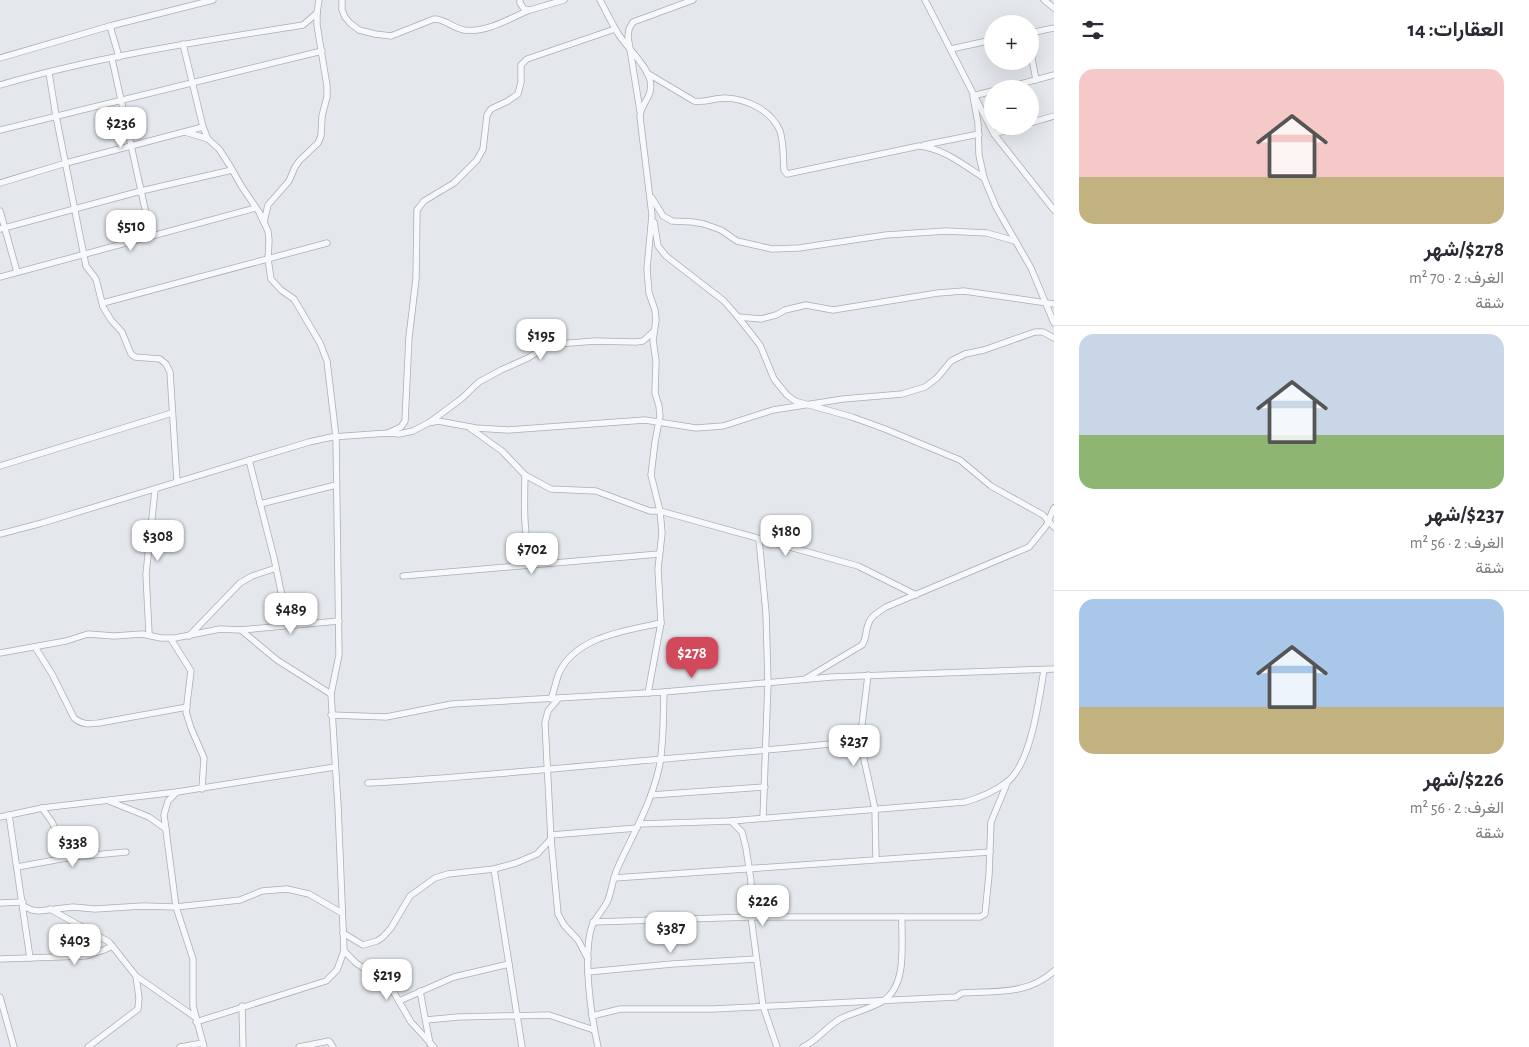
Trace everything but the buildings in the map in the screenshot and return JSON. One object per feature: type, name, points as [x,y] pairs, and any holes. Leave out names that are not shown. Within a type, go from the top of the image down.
[{"type":"street","points":[[0,58],[110,26],[212,0]]},
{"type":"street","points":[[264,222],[268,205],[289,181],[294,167],[318,143],[321,136],[322,116],[328,86],[317,13],[319,0]]},
{"type":"street","points":[[342,0],[344,16],[360,30],[391,36],[434,19],[441,19],[463,30],[490,27],[529,10],[564,0]]},
{"type":"street","points":[[520,0],[524,9],[529,10]]},
{"type":"street","points":[[600,0],[615,29],[647,72],[650,80],[650,95],[640,111]]},
{"type":"street","points":[[693,0],[633,22],[629,29],[629,48],[640,111],[652,215],[658,246],[666,256],[724,301],[760,345],[779,386],[795,401],[852,417],[960,460],[991,486],[1043,515],[1054,527]]},
{"type":"street","points":[[925,0],[984,116]]},
{"type":"street","points":[[1044,0],[1054,8]]},
{"type":"street","points":[[0,85],[112,58],[183,44],[303,25],[317,13]]},
{"type":"street","points":[[110,26],[119,57]]},
{"type":"street","points":[[1039,31],[1054,28]]},
{"type":"street","points":[[388,433],[401,427],[405,421],[409,337],[416,279],[417,210],[424,201],[454,184],[477,160],[483,149],[487,115],[491,109],[518,94],[522,65],[526,59],[615,29]]},
{"type":"street","points":[[951,49],[984,42]]},
{"type":"street","points":[[183,44],[203,127],[208,139]]},
{"type":"street","points":[[0,130],[322,51]]},
{"type":"street","points":[[112,58],[151,236]]},
{"type":"street","points":[[1034,70],[1036,80],[1054,75]]},
{"type":"street","points":[[647,72],[694,101],[700,102],[725,98],[746,102],[767,113],[780,132],[784,170],[787,174],[979,134]]},
{"type":"street","points":[[49,73],[86,266],[96,279],[103,303],[111,320],[122,332],[131,354],[135,357],[157,358],[166,364],[170,372],[177,482]]},
{"type":"street","points":[[973,96],[984,93]]},
{"type":"street","points":[[973,96],[979,134],[979,155],[984,178],[996,207],[1031,268],[1054,323]]},
{"type":"street","points":[[1039,120],[1054,116]]},
{"type":"street","points":[[0,183],[66,163],[203,127]]},
{"type":"street","points":[[185,132],[208,139],[219,148],[264,222],[269,240],[268,259],[271,279],[280,290],[294,299],[320,343],[327,361],[336,437],[339,655],[331,694],[344,951],[337,970],[326,981],[196,1019]]},
{"type":"street","points":[[995,135],[1054,210]]},
{"type":"street","points":[[920,146],[945,153],[984,178]]},
{"type":"street","points":[[2,229],[141,190],[232,170]]},
{"type":"street","points":[[650,196],[663,216],[672,221],[704,224],[721,230],[737,241],[772,249],[799,248],[886,235],[946,231],[987,233],[1015,241]]},
{"type":"street","points":[[1047,200],[1054,202]]},
{"type":"street","points":[[0,277],[256,208]]},
{"type":"street","points":[[0,210],[2,229],[17,272]]},
{"type":"street","points":[[648,693],[661,623],[658,577],[662,533],[660,511],[651,475],[654,442],[659,422],[659,406],[655,393],[656,361],[653,340],[656,320],[655,310],[649,293],[647,269],[652,215]]},
{"type":"street","points":[[103,303],[328,242]]},
{"type":"street","points":[[738,317],[761,320],[785,310],[806,305],[833,310],[964,291],[1054,304]]},
{"type":"street","points":[[0,534],[155,490],[308,442],[336,437],[388,433],[399,434],[413,431],[428,423],[461,399],[479,382],[544,348],[558,344],[643,341],[654,331]]},
{"type":"street","points":[[428,423],[438,421],[508,430],[644,420],[696,428],[723,426],[773,410],[843,399],[902,394],[925,387],[938,378],[951,361],[965,354],[984,350],[1035,332],[1043,332],[1054,338]]},
{"type":"street","points":[[0,466],[172,413]]},
{"type":"street","points":[[467,426],[502,451],[525,475],[551,489],[596,491],[650,511],[660,511],[858,566],[916,595]]},
{"type":"street","points":[[249,460],[288,625]]},
{"type":"street","points":[[525,475],[525,536],[530,565]]},
{"type":"street","points":[[260,504],[336,485]]},
{"type":"street","points":[[149,634],[146,574],[155,490]]},
{"type":"street","points":[[804,680],[862,645],[866,639],[868,622],[886,607],[1029,548],[1049,520],[1054,508]]},
{"type":"street","points":[[759,540],[766,613],[768,683],[767,751],[763,818]]},
{"type":"street","points":[[403,576],[659,554]]},
{"type":"street","points":[[189,636],[240,583],[252,576],[276,568]]},
{"type":"street","points":[[0,653],[66,641],[88,634],[114,636],[149,634],[161,638],[171,638],[220,629],[241,630],[339,621]]},
{"type":"street","points":[[551,699],[560,672],[569,658],[578,650],[602,638],[661,623]]},
{"type":"street","points":[[241,630],[272,656],[331,694]]},
{"type":"street","points":[[171,638],[191,672],[187,716],[204,758],[202,789]]},
{"type":"street","points":[[35,647],[78,722],[84,724],[99,722],[187,707]]},
{"type":"street","points":[[332,715],[386,717],[452,704],[664,692],[868,675],[1054,669]]},
{"type":"street","points":[[593,922],[751,917],[980,917],[985,914],[991,822],[1008,781],[1020,766],[1027,746],[1035,719],[1044,670]]},
{"type":"street","points":[[868,675],[860,741],[875,808],[876,859]]},
{"type":"street","points":[[598,1047],[592,1016],[588,972],[590,933],[593,922],[608,900],[614,878],[652,795],[660,760],[664,692]]},
{"type":"street","points":[[558,699],[548,711],[545,723],[551,837],[558,914],[564,925],[578,940],[588,959]]},
{"type":"street","points":[[368,783],[446,779],[860,741]]},
{"type":"street","points":[[0,817],[42,808],[202,789],[335,767]]},
{"type":"street","points":[[343,933],[363,945],[377,941],[391,928],[410,896],[435,878],[448,874],[494,869],[516,863],[537,854],[551,837],[638,826],[731,821],[965,802],[975,799],[1008,781]]},
{"type":"street","points":[[652,795],[765,787]]},
{"type":"street","points":[[178,792],[168,801],[164,815],[176,907],[193,959],[194,982],[192,1000],[203,1045],[180,1047]]},
{"type":"street","points":[[104,800],[149,817],[166,829]]},
{"type":"street","points":[[42,808],[52,822],[62,844],[72,857]]},
{"type":"street","points":[[9,815],[30,958]]},
{"type":"street","points":[[731,821],[742,832],[749,870],[752,897],[751,917],[763,1006],[777,1047]]},
{"type":"street","points":[[17,867],[72,857],[126,852]]},
{"type":"street","points":[[614,878],[990,852]]},
{"type":"street","points":[[494,869],[522,1047]]},
{"type":"street","points":[[0,903],[23,904],[32,910],[72,907],[95,909],[143,906],[176,907],[240,900],[262,891],[287,889],[309,894],[342,913]]},
{"type":"street","points":[[50,909],[109,942],[136,976],[196,1019]]},
{"type":"street","points":[[803,1047],[810,1044],[841,1018],[884,1000],[895,989],[899,981],[902,917]]},
{"type":"street","points":[[0,959],[86,956],[112,946]]},
{"type":"street","points":[[344,951],[356,963],[390,986],[411,1022],[432,1045]]},
{"type":"street","points":[[588,972],[672,964],[756,960]]},
{"type":"street","points":[[399,1001],[454,977],[509,964]]},
{"type":"street","points":[[592,1016],[620,1009],[713,1009],[956,996],[1027,988],[1044,980],[1054,971]]},
{"type":"street","points":[[88,1047],[138,1009],[139,998],[136,976]]},
{"type":"street","points":[[420,992],[432,1045]]},
{"type":"street","points":[[0,997],[14,1047]]},
{"type":"street","points":[[242,1006],[243,1047]]},
{"type":"street","points":[[426,1020],[517,1015],[554,1016],[594,1030]]},
{"type":"street","points":[[298,1047],[329,1041],[333,1047]]}]
